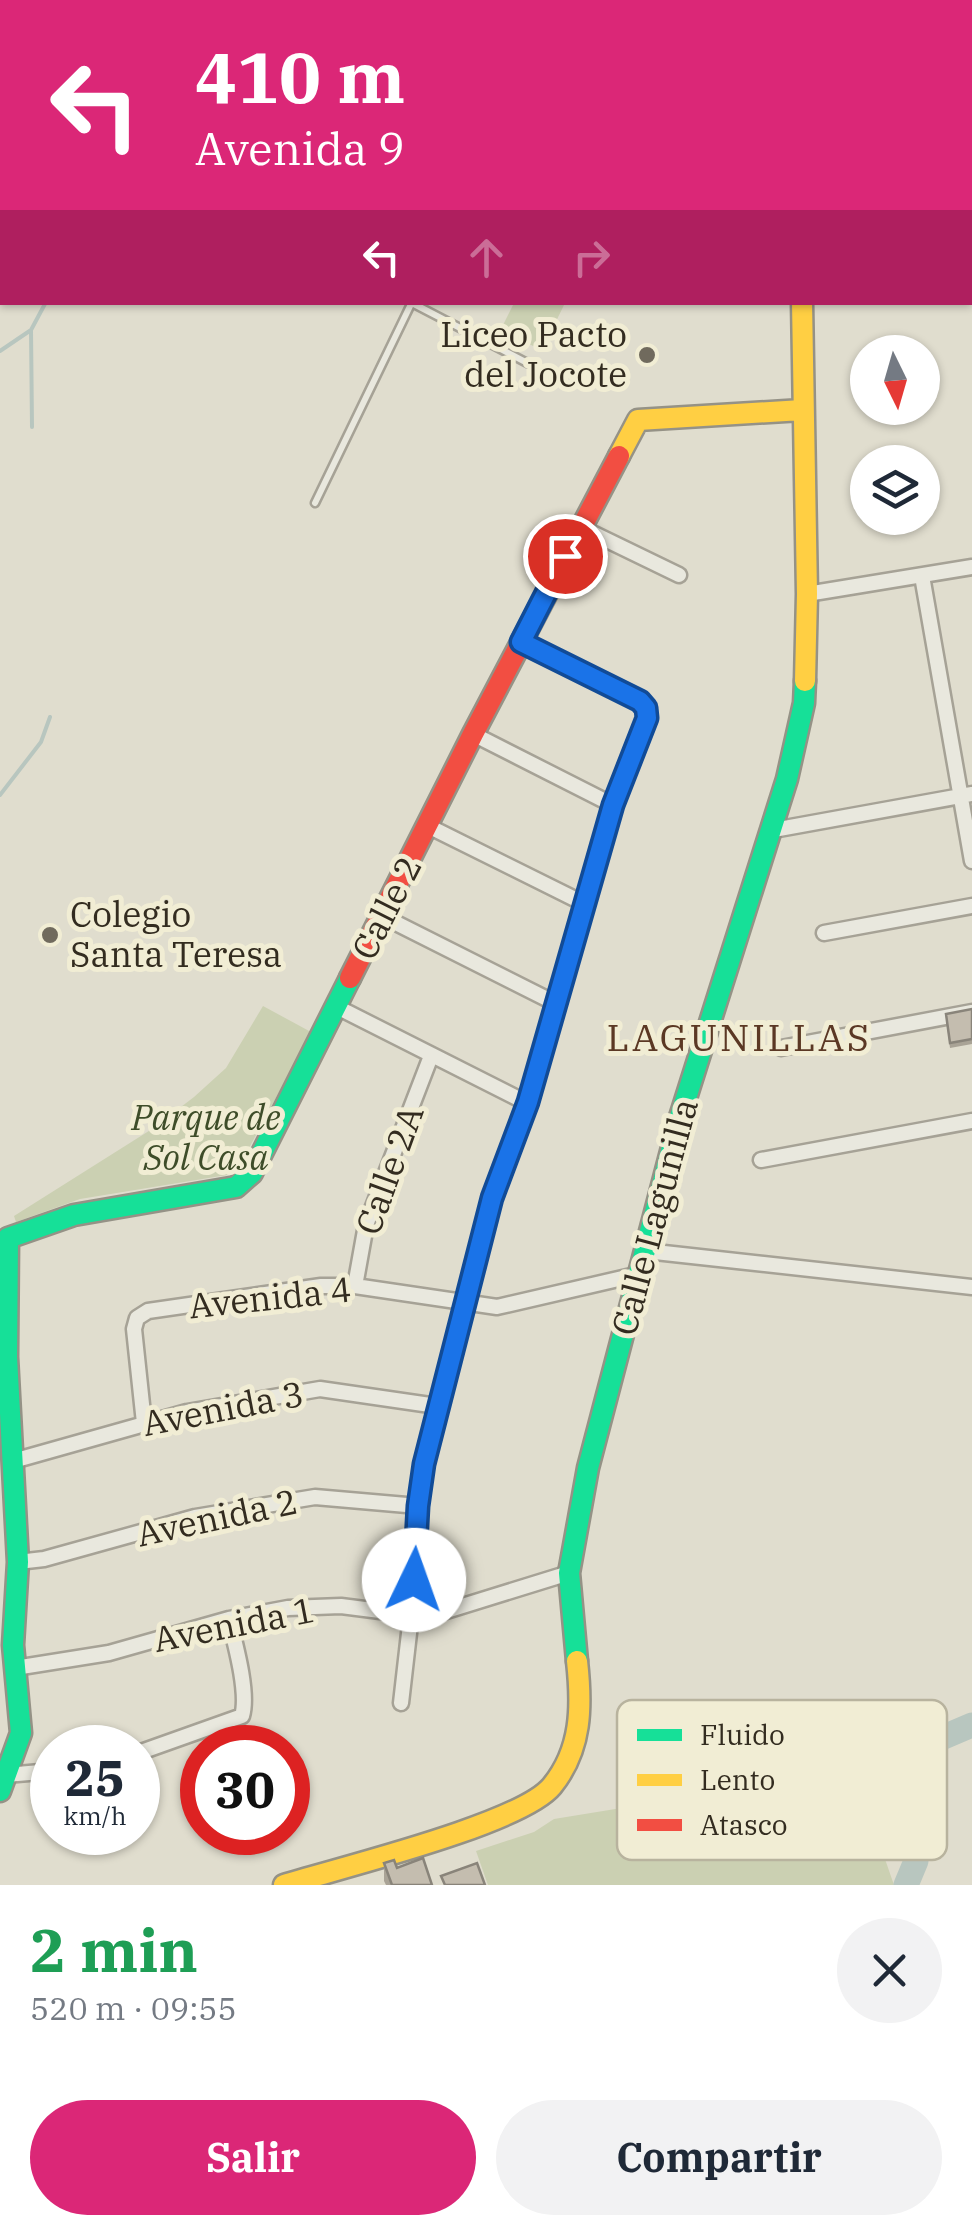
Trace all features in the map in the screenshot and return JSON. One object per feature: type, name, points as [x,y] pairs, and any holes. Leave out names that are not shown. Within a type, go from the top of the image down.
[{"type":"street","name":"Calle Lagunilla","points":[[284,1885],[416,1851],[512,1815],[532,1804],[562,1773],[572,1754],[581,1713],[569,1573],[588,1468],[680,1117],[786,780],[804,704],[802,305]]},
{"type":"street","name":"Calle 2","points":[[13,1461],[7,1357],[8,1238],[74,1215],[226,1190],[252,1173],[473,734],[638,420],[802,410]]},
{"type":"street","points":[[580,527],[679,574]]},
{"type":"street","points":[[806,594],[972,567]]},
{"type":"street","points":[[922,576],[967,795],[972,861]]},
{"type":"street","points":[[400,1703],[411,1616],[418,1506],[437,1406],[492,1198],[528,1102],[613,805],[647,718],[640,701],[521,642]]},
{"type":"street","points":[[473,734],[613,805]]},
{"type":"street","points":[[768,830],[967,795]]},
{"type":"street","points":[[428,826],[585,904]]},
{"type":"street","points":[[824,933],[972,906]]},
{"type":"street","points":[[382,916],[557,1004]]},
{"type":"street","points":[[337,1008],[528,1102]]},
{"type":"street","points":[[781,1048],[972,1012]]},
{"type":"street","name":"Calle 2A","points":[[355,1286],[366,1225],[431,1056]]},
{"type":"street","points":[[761,1160],[972,1121]]},
{"type":"street","points":[[646,1251],[972,1287]]},
{"type":"street","name":"Avenida 4","points":[[144,1423],[134,1330],[137,1318],[148,1312],[322,1286],[355,1286],[497,1307],[640,1274]]},
{"type":"street","name":"Avenida 3","points":[[13,1461],[144,1423],[320,1389],[437,1406]]},
{"type":"street","points":[[3,1783],[21,1732],[15,1668],[18,1562],[13,1461]]},
{"type":"street","name":"Avenida 2","points":[[18,1562],[44,1559],[194,1517],[316,1497],[418,1506]]},
{"type":"street","name":"Avenida 1","points":[[15,1668],[110,1652],[229,1619],[313,1606],[427,1618],[569,1573]]},
{"type":"street","points":[[160,1746],[237,1720],[244,1710],[229,1619]]},
{"type":"street","points":[[3,1783],[30,1776]]},
{"type":"lane","points":[[315,503],[411,305]]},
{"type":"lane","points":[[418,305],[536,366]]},
{"type":"green space","points":[[513,305],[564,305],[542,350],[500,331]]},
{"type":"green space","name":"Parque de Sol Casa","points":[[263,1006],[311,1032],[241,1163],[227,1175],[80,1199],[16,1222],[14,1216],[152,1129],[194,1097],[226,1068]]},
{"type":"green space","points":[[617,1809],[617,1860],[885,1860],[894,1885],[488,1885],[476,1851],[534,1832],[554,1819]]},
{"type":"building","points":[[972,1009],[972,1039],[950,1043],[946,1014]]},
{"type":"building","points":[[423,1858],[432,1885],[392,1885],[384,1863],[394,1860],[397,1868]]},
{"type":"building","points":[[477,1863],[485,1885],[445,1885],[441,1876]]},
{"type":"waterway","points":[[32,427],[31,330],[44,305]]},
{"type":"waterway","points":[[0,351],[31,330]]},
{"type":"waterway","points":[[0,795],[41,742],[50,717]]},
{"type":"waterway","points":[[947,1736],[972,1725]]},
{"type":"waterway","points":[[906,1885],[916,1860]]},
{"type":"traffic: fast","points":[[577,1661],[569,1573],[588,1468],[680,1117],[787,779],[805,681]]},
{"type":"traffic: fast","points":[[0,1791],[21,1733],[13,1645],[18,1562],[7,1357],[8,1238],[74,1215],[236,1187],[252,1173],[350,978]]},
{"type":"traffic: slow","points":[[802,305],[805,681]]},
{"type":"traffic: slow","points":[[619,456],[638,420],[802,410]]},
{"type":"traffic: slow","points":[[284,1885],[468,1830],[534,1800],[562,1772],[574,1742],[579,1711],[577,1661]]},
{"type":"traffic: jam","points":[[350,978],[619,456]]},
{"type":"place","name":"Liceo Pacto del Jocote","points":[[647,355]]},
{"type":"place","name":"Colegio Santa Teresa","points":[[50,935]]},
{"type":"district","name":"LAGUNILLAS","points":[[739,1038]]},
{"type":"route","points":[[414,1580],[424,1464],[492,1198],[528,1102],[613,805],[647,718],[640,701],[521,642],[565,556]]}]
